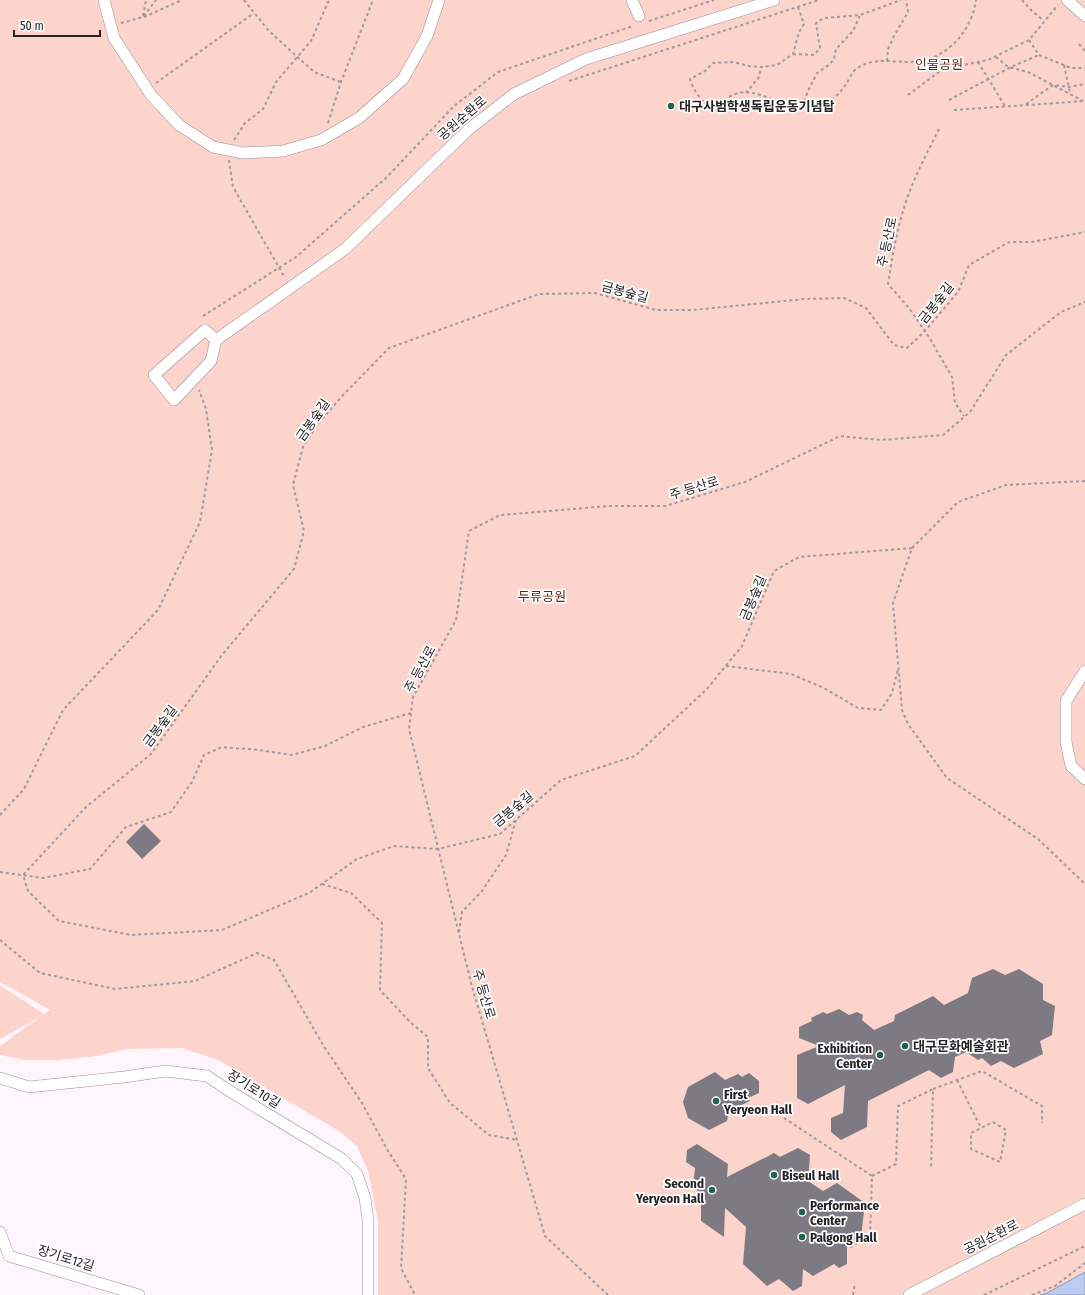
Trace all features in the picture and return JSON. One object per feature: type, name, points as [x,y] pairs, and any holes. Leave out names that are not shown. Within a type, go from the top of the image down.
[{"type":"street","points":[[104,0],[114,38],[151,95],[179,125],[213,147],[243,153],[283,151],[321,140],[359,118],[403,79],[428,36],[439,0]]},
{"type":"street","points":[[632,0],[639,16]]},
{"type":"street","name":"공원순환로","points":[[216,340],[345,249],[469,129],[514,94],[586,59],[774,0]]},
{"type":"street","points":[[1063,2],[1085,16]]},
{"type":"street","points":[[205,330],[216,340],[211,361],[174,400],[154,375],[205,330]]},
{"type":"street","points":[[1085,672],[1066,701],[1066,742],[1070,766],[1085,778]]},
{"type":"street","name":"장기로10길","points":[[0,1078],[29,1087],[165,1071],[207,1076],[342,1159],[357,1174],[365,1198],[368,1220],[368,1295]]},
{"type":"street","name":"공원순환로","points":[[909,1295],[1085,1204]]},
{"type":"street","name":"장기로12길","points":[[0,1232],[10,1256],[139,1295]]},
{"type":"path","points":[[143,17],[146,0]]},
{"type":"path","points":[[143,17],[156,0]]},
{"type":"path","points":[[111,26],[143,17],[182,0]]},
{"type":"path","points":[[244,0],[269,31],[297,58],[314,72],[341,82]]},
{"type":"path","points":[[288,284],[233,187],[227,150],[245,124],[263,109],[276,82],[312,41],[330,0]]},
{"type":"path","points":[[328,126],[341,82],[372,0]]},
{"type":"path","points":[[567,82],[818,0]]},
{"type":"path","points":[[901,0],[860,15],[824,18],[816,23],[820,48],[814,55],[793,54],[777,65],[761,67],[733,62],[713,63],[705,71],[690,79],[692,85],[706,104],[712,108],[711,107],[737,93],[757,93],[793,107],[816,108],[828,103],[842,89],[855,70],[872,62],[920,61],[936,56],[954,44],[968,26],[975,8],[976,0]]},
{"type":"path","points":[[887,61],[888,49],[908,12],[906,0]]},
{"type":"path","points":[[1022,0],[1044,21]]},
{"type":"path","points":[[908,95],[943,69],[988,60],[1029,40],[1044,21],[1063,2]]},
{"type":"path","points":[[793,54],[799,32],[804,24],[798,7]]},
{"type":"path","points":[[146,89],[254,13]]},
{"type":"path","points":[[802,107],[817,73],[830,64],[834,59],[836,49],[853,31],[860,15]]},
{"type":"path","points":[[1029,40],[1039,55],[1071,68],[1085,68]]},
{"type":"path","points":[[1079,44],[1085,51]]},
{"type":"path","points":[[949,100],[1011,67],[1039,55]]},
{"type":"path","points":[[936,56],[940,62],[959,65]]},
{"type":"path","points":[[996,56],[1011,67],[1028,72],[1085,101]]},
{"type":"path","points":[[978,62],[1005,106]]},
{"type":"path","points":[[1064,65],[1070,93]]},
{"type":"path","points":[[746,93],[759,77],[761,67]]},
{"type":"path","points":[[1025,105],[1053,85],[1069,87],[1085,84]]},
{"type":"path","points":[[954,110],[1085,101]]},
{"type":"path","name":"주 등산로","points":[[939,129],[920,166],[904,208],[893,253],[888,284],[925,331],[952,376],[955,403],[964,416]]},
{"type":"path","name":"금봉숲길","points":[[912,548],[799,557],[774,571],[742,646],[706,690],[635,756],[561,780],[500,834],[438,849],[394,846],[357,859],[309,893],[222,930],[131,935],[59,921],[28,892],[23,875],[86,808],[151,754],[222,655],[294,569],[304,531],[293,485],[303,447],[317,425],[343,394],[389,348],[539,294],[595,293],[656,310],[692,310],[804,299],[844,298],[866,308],[894,345],[906,348],[925,331],[958,292],[969,265],[1009,242],[1032,242],[1085,232]]},
{"type":"path","name":"주 등산로","points":[[608,1295],[545,1236],[471,983],[409,729],[413,697],[456,620],[469,530],[500,515],[610,506],[665,506],[745,482],[840,436],[881,440],[942,436],[970,412],[1006,355],[1061,312],[1085,302]]},
{"type":"path","points":[[0,815],[24,789],[63,710],[158,610],[200,522],[212,450],[206,409],[199,390]]},
{"type":"path","points":[[1085,481],[1006,485],[958,502],[912,548],[893,603],[902,710],[908,724],[947,778],[1038,839],[1085,884]]},
{"type":"path","points":[[726,666],[791,674],[824,688],[858,708],[880,710],[892,693],[898,666]]},
{"type":"path","points":[[0,872],[43,878],[90,869],[126,827],[171,812],[192,782],[204,755],[222,747],[292,755],[325,746],[362,727],[411,712]]},
{"type":"path","points":[[458,934],[462,912],[482,891],[506,855],[517,820]]},
{"type":"path","points":[[322,884],[351,893],[382,923],[380,990],[410,1022],[428,1037],[428,1068],[450,1103],[489,1135],[517,1140]]},
{"type":"path","points":[[0,940],[40,973],[115,989],[195,981],[257,953],[274,960],[324,1045],[362,1103],[388,1151],[406,1179],[400,1268],[415,1295]]},
{"type":"path","points":[[872,1176],[896,1164],[898,1106],[933,1089],[982,1071],[1042,1106],[1042,1123]]},
{"type":"path","points":[[957,1080],[981,1128]]},
{"type":"path","points":[[931,1169],[933,1089]]},
{"type":"path","points":[[784,1118],[872,1176]]},
{"type":"path","points":[[993,1122],[1006,1130],[1000,1162],[971,1149],[971,1133],[981,1128],[993,1122]]},
{"type":"path","points":[[848,1248],[870,1237],[872,1176]]},
{"type":"path","points":[[984,1295],[1085,1246]]},
{"type":"path","points":[[1032,1295],[1055,1286],[1085,1263]]},
{"type":"path","points":[[853,1295],[855,1283]]},
{"type":"green space","name":"두류공원","points":[[0,0],[1085,0],[1085,1295],[378,1295],[378,1221],[368,1171],[357,1146],[339,1131],[218,1060],[182,1048],[127,1049],[97,1056],[59,1060],[25,1060],[0,1055],[0,1046],[40,1017],[0,1039],[0,985],[44,1014],[50,1010],[0,982]]},
{"type":"water","points":[[1085,1272],[1085,1295],[1040,1295],[1047,1293]]},
{"type":"building","points":[[144,824],[161,841],[142,859],[126,842]]},
{"type":"building","name":"Exhibition Center","points":[[993,969],[1005,975],[1019,969],[1043,984],[1043,1000],[1055,1006],[1052,1035],[1040,1041],[1043,1054],[1014,1068],[1001,1061],[991,1066],[982,1058],[978,1060],[966,1052],[955,1057],[953,1072],[941,1078],[929,1070],[868,1101],[867,1127],[841,1140],[831,1132],[831,1118],[843,1113],[845,1085],[808,1104],[797,1098],[797,1055],[819,1046],[799,1038],[799,1027],[812,1021],[811,1018],[823,1012],[827,1014],[839,1009],[849,1015],[857,1012],[863,1015],[862,1020],[874,1030],[894,1021],[895,1015],[933,996],[944,1005],[968,993],[972,978]]},
{"type":"building","name":"First Yeryeon Hall","points":[[715,1072],[725,1080],[738,1074],[742,1077],[749,1073],[759,1081],[759,1093],[748,1098],[750,1101],[729,1111],[727,1121],[709,1130],[688,1118],[683,1102],[688,1087]]},
{"type":"building","name":"Performance Center","points":[[697,1144],[728,1164],[727,1177],[774,1153],[780,1157],[798,1148],[810,1155],[808,1181],[823,1191],[837,1183],[865,1203],[861,1237],[847,1245],[847,1264],[839,1268],[834,1264],[813,1276],[803,1269],[802,1286],[793,1291],[779,1279],[767,1286],[743,1264],[746,1227],[725,1208],[724,1237],[701,1221],[701,1194],[693,1187],[695,1168],[686,1162],[687,1150]]},
{"type":"place","name":"대구사범학생독립운동기념탑","points":[[671,106]]},
{"type":"place","name":"대구문화예술회관","points":[[905,1046]]},
{"type":"place","name":"Exhibition Center","points":[[880,1055]]},
{"type":"place","name":"First Yeryeon Hall","points":[[716,1101]]},
{"type":"place","name":"Biseul Hall","points":[[774,1175]]},
{"type":"place","name":"Second Yeryeon Hall","points":[[712,1190]]},
{"type":"place","name":"Performance Center","points":[[802,1212]]},
{"type":"place","name":"Palgong Hall","points":[[802,1237]]},
{"type":"park label","name":"인물공원","points":[[939,64]]}]
